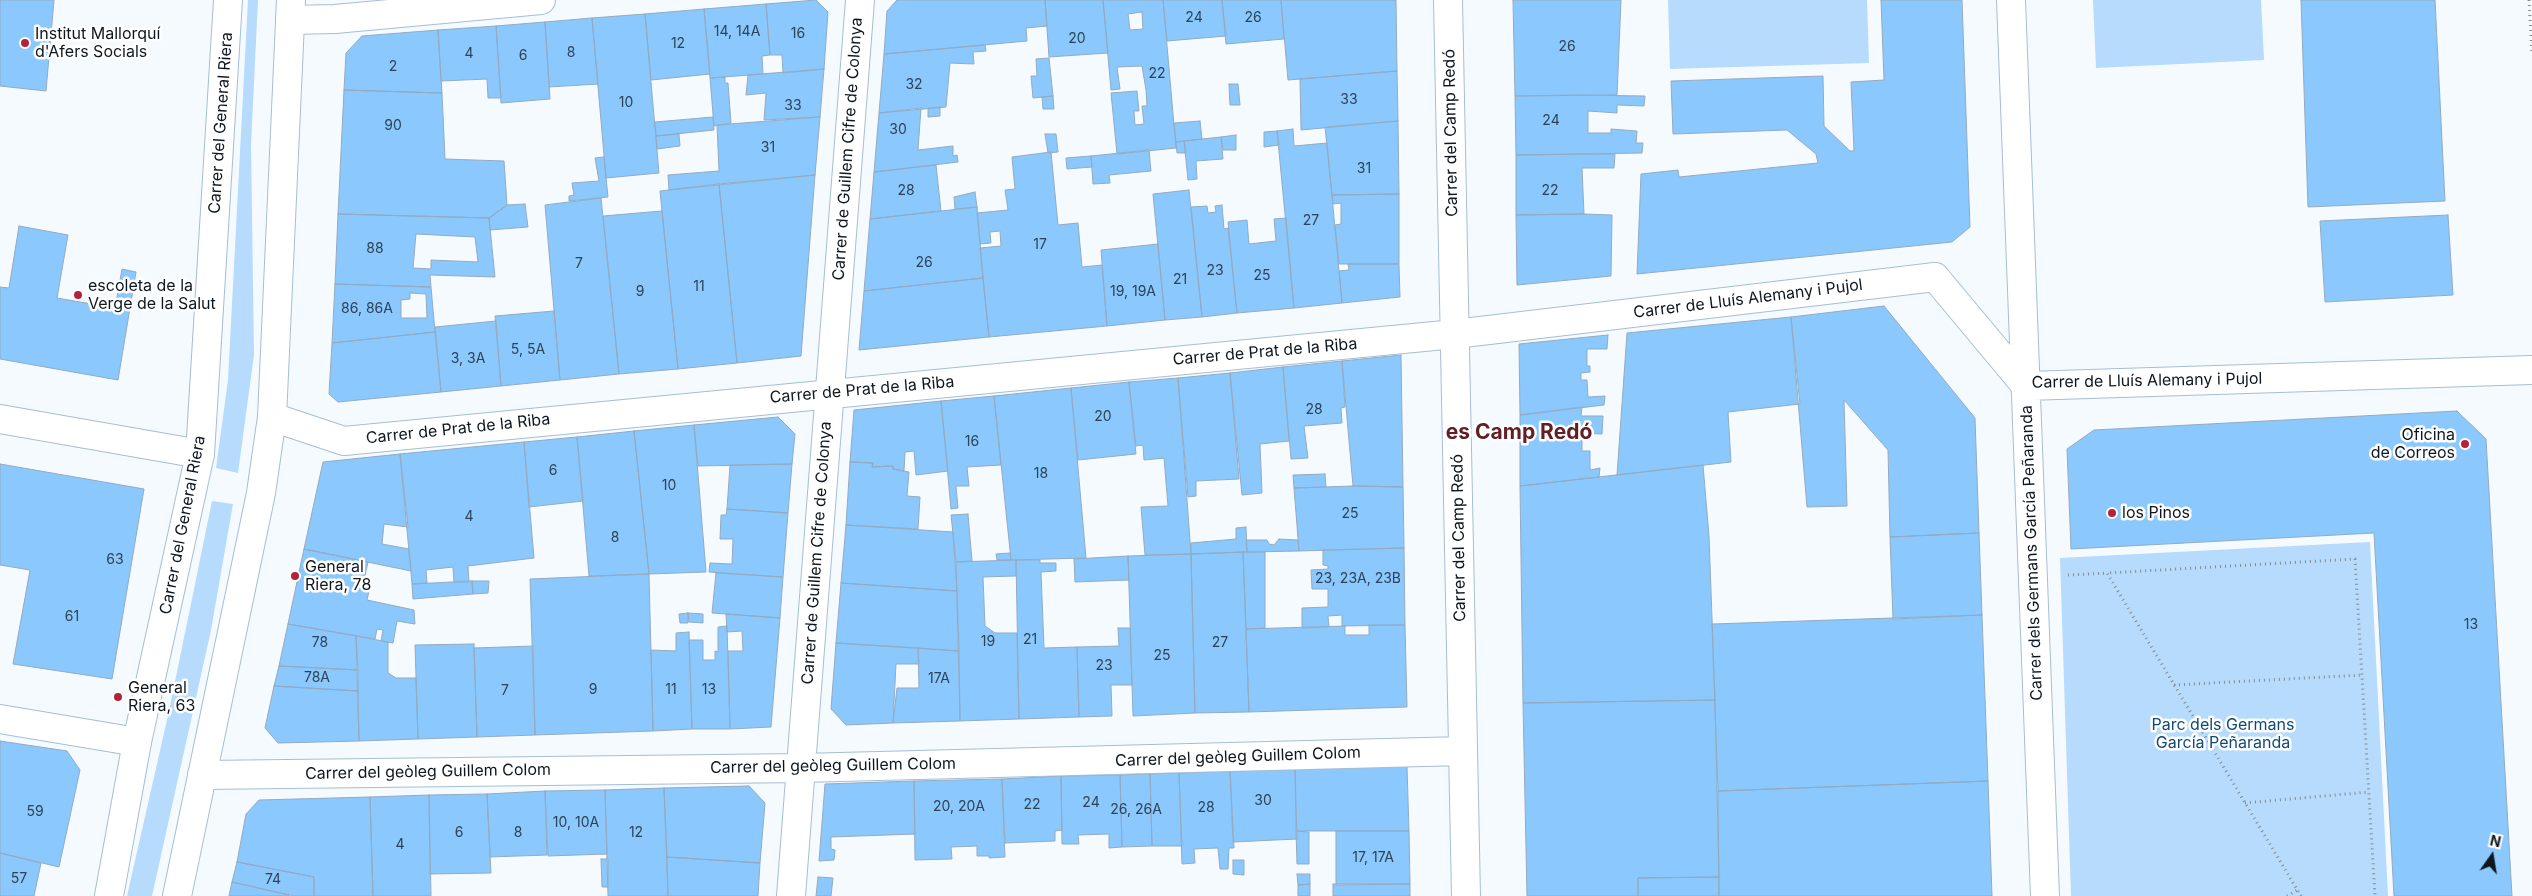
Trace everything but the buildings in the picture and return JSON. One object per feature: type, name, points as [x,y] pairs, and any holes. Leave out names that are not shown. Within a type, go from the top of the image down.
[{"type":"street","name":"Carrer del General Riera","points":[[109,896],[138,742],[200,454],[228,0]]},
{"type":"street","points":[[177,896],[261,493],[272,417],[291,10],[336,19],[541,0]]},
{"type":"street","name":"Carrer de Guillem Cifre de Colonya","points":[[791,896],[860,0]]},
{"type":"street","name":"Carrer del Camp Redó","points":[[1448,0],[1466,896]]},
{"type":"street","name":"Carrer dels Germans García Peñaranda","points":[[2011,0],[2045,896]]},
{"type":"street","name":"Carrer de Lluís Alemany i Pujol","points":[[1455,334],[1935,277],[2026,386],[2532,370]]},
{"type":"street","name":"Carrer de Prat de la Riba","points":[[272,417],[344,440],[1455,334]]},
{"type":"street","points":[[0,419],[200,454]]},
{"type":"street","points":[[0,719],[138,742]]},
{"type":"street","name":"Carrer del geòleg Guillem Colom","points":[[202,775],[801,768],[1463,751]]},
{"type":"path","points":[[2529,0],[2532,54]]},
{"type":"path","points":[[2301,896],[2107,573],[2355,559],[2375,896]]},
{"type":"path","points":[[2174,685],[2362,675]]},
{"type":"path","points":[[2245,803],[2369,792]]},
{"type":"path","points":[[2288,896],[2297,890]]},
{"type":"green space","points":[[248,0],[258,0],[251,145],[254,355],[238,473],[216,468],[228,380]]},
{"type":"green space","points":[[1668,0],[1867,0],[1869,63],[1670,69]]},
{"type":"green space","points":[[2093,0],[2261,0],[2264,60],[2096,68]]},
{"type":"green space","points":[[212,501],[233,504],[211,630],[152,896],[127,896],[169,711]]},
{"type":"green space","name":"Parc dels Germans García Peñaranda","points":[[2370,542],[2388,896],[2071,896],[2060,558]]},
{"type":"place","name":"Institut Mallorquí d'Afers Socials","points":[[25,43]]},
{"type":"place","name":"escoleta de la Verge de la Salut","points":[[78,295]]},
{"type":"place","name":"Oficina de Correos","points":[[2465,444]]},
{"type":"place","name":"los Pinos","points":[[2112,513]]},
{"type":"place","name":"General Riera, 78","points":[[295,576]]},
{"type":"place","name":"General Riera, 63","points":[[118,697]]},
{"type":"district","name":"es Camp Redó","points":[[1519,433]]}]
